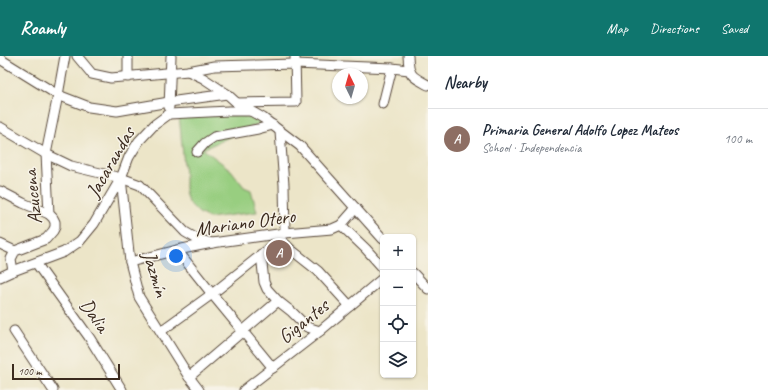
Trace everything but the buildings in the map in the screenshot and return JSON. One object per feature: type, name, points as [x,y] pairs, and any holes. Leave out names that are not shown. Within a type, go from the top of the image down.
[{"type":"street","name":"Azucena","points":[[13,271],[11,259],[15,251],[46,239],[55,228],[55,222],[49,214],[46,154],[64,56]]},
{"type":"street","points":[[77,56],[92,74],[111,78],[188,71],[214,66],[294,60],[409,70]]},
{"type":"street","points":[[128,56],[128,77]]},
{"type":"street","points":[[170,56],[169,114],[250,111]]},
{"type":"street","points":[[408,56],[409,70],[414,77],[428,85]]},
{"type":"street","points":[[0,60],[58,95],[89,107],[117,111],[227,94]]},
{"type":"street","points":[[238,103],[296,102],[294,60]]},
{"type":"street","points":[[383,104],[392,68]]},
{"type":"street","points":[[188,71],[203,78],[227,94],[300,146],[380,236]]},
{"type":"street","name":"Jacarandas","points":[[0,277],[64,252],[80,241],[94,224],[121,178],[129,157],[139,141],[154,125],[169,114]]},
{"type":"street","points":[[197,152],[205,143],[214,137],[272,125]]},
{"type":"street","points":[[0,127],[46,154],[71,166],[121,178],[140,185],[185,232],[197,239],[212,244]]},
{"type":"street","points":[[280,132],[280,236],[289,248],[318,270],[350,306]]},
{"type":"street","name":"Jazmín","points":[[121,178],[130,262],[139,297],[199,390]]},
{"type":"street","points":[[0,191],[49,214]]},
{"type":"street","points":[[356,208],[341,225],[380,265]]},
{"type":"street","name":"Mariano Otero","points":[[130,262],[177,250],[212,244],[332,229],[341,225]]},
{"type":"street","points":[[161,331],[212,294],[261,254],[280,236]]},
{"type":"street","points":[[0,244],[15,251]]},
{"type":"street","points":[[177,250],[273,368]]},
{"type":"street","points":[[261,254],[264,282],[267,289],[307,327],[320,331]]},
{"type":"street","name":"Dalia","points":[[36,262],[89,336],[122,390]]},
{"type":"street","points":[[416,275],[428,289]]},
{"type":"street","name":"Gigantes","points":[[244,390],[320,331],[380,281]]},
{"type":"street","points":[[190,377],[278,301]]},
{"type":"street","points":[[14,331],[53,390]]},
{"type":"green space","points":[[179,115],[240,115],[262,122],[203,149],[231,170],[244,187],[251,190],[257,212],[209,218],[199,213],[188,202],[185,191],[185,175]]},
{"type":"place","name":"Primaria General Adolfo Lopez Mateos","points":[[279,253]]}]
